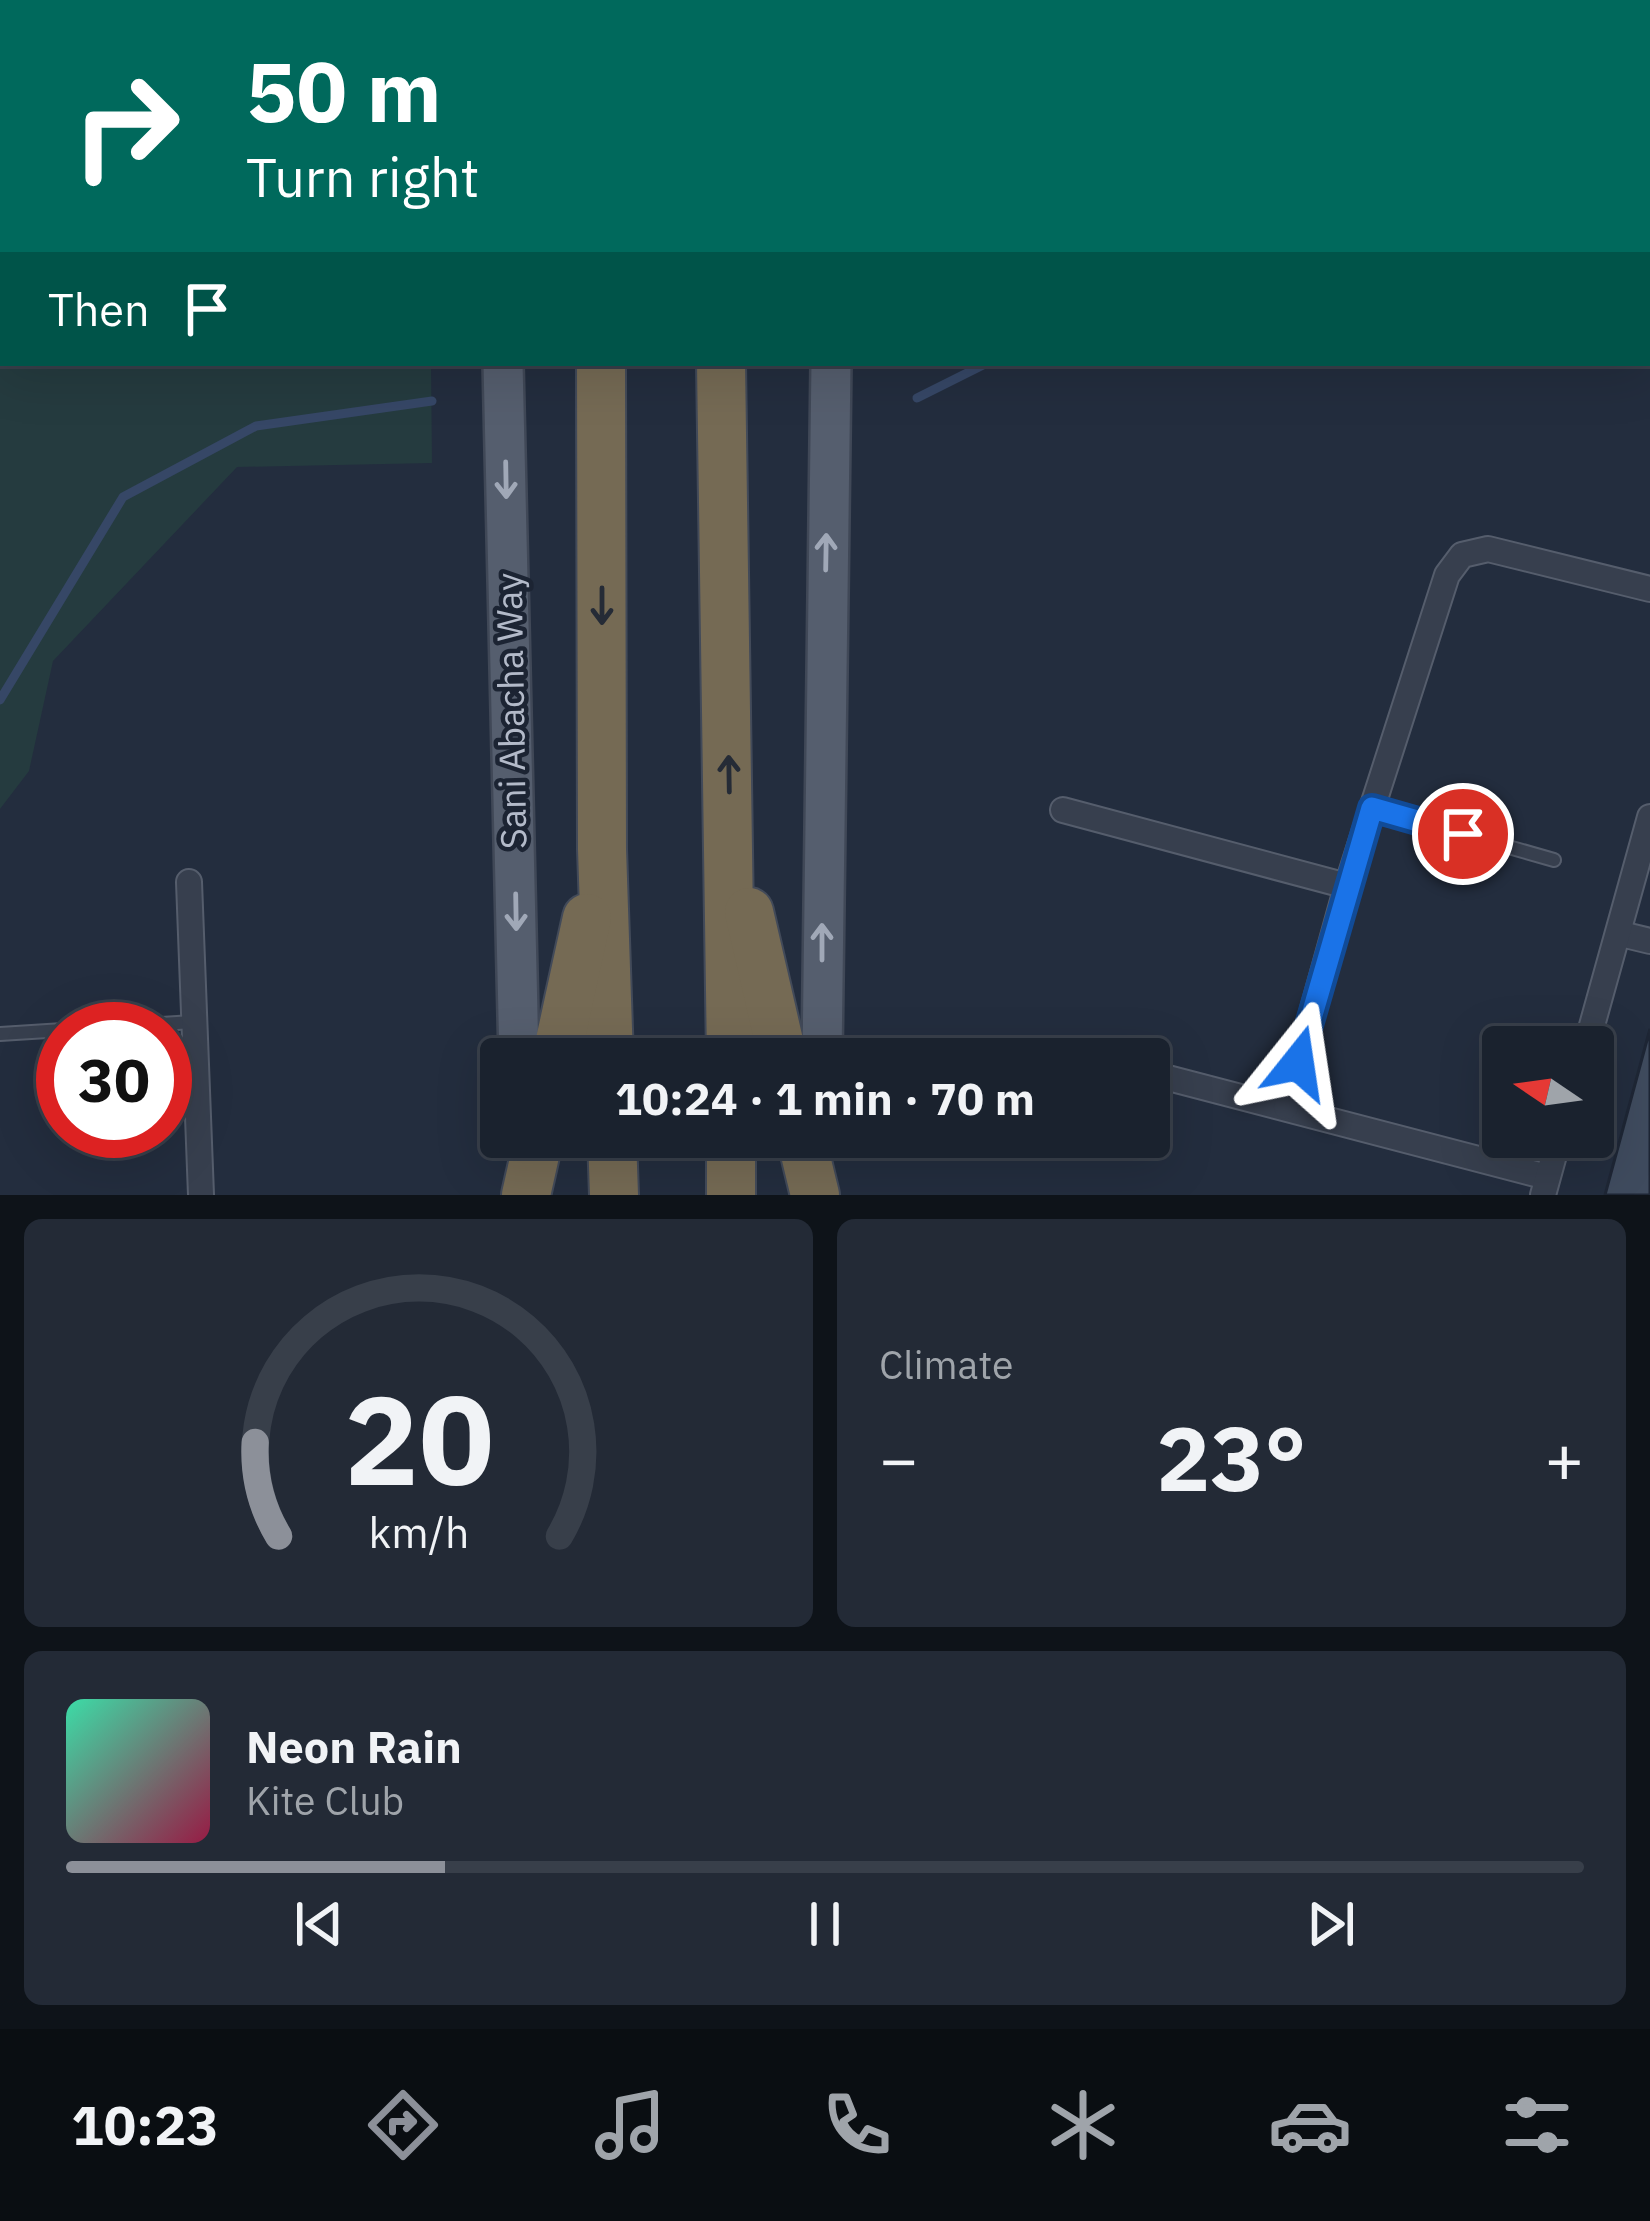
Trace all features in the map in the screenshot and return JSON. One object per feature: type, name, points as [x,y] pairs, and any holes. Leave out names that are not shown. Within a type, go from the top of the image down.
[{"type":"highway","points":[[601,366],[602,849],[608,1038]]},
{"type":"highway","points":[[721,366],[730,1038]]},
{"type":"highway","points":[[730,832],[778,1038]]},
{"type":"highway","points":[[561,1038],[602,849]]},
{"type":"highway","points":[[524,1195],[534,1158]]},
{"type":"highway","points":[[613,1158],[614,1195]]},
{"type":"highway","points":[[730,1158],[730,1195]]},
{"type":"highway","points":[[807,1158],[818,1195]]},
{"type":"main road","name":"Sani Abacha Way","points":[[503,366],[519,1038]]},
{"type":"main road","points":[[822,1038],[831,366]]},
{"type":"main road","points":[[522,1158],[524,1195]]},
{"type":"main road","points":[[818,1195],[820,1158]]},
{"type":"street","points":[[1286,1107],[1347,886],[1447,575],[1462,554],[1488,549],[1650,589]]},
{"type":"street","points":[[1063,810],[1347,886]]},
{"type":"street","points":[[1593,1026],[1650,817]]},
{"type":"street","points":[[189,882],[201,1195]]},
{"type":"street","points":[[1621,934],[1650,941]]},
{"type":"street","points":[[1170,1078],[1286,1107],[1545,1186]]},
{"type":"lane","points":[[1372,808],[1554,860]]},
{"type":"lane","points":[[0,1034],[36,1032]]},
{"type":"green space","points":[[0,366],[431,366],[432,463],[237,467],[53,661],[29,771],[0,809]]},
{"type":"building","points":[[1650,1029],[1650,1195],[1605,1195]]},
{"type":"waterway","points":[[917,398],[981,366]]},
{"type":"waterway","points":[[0,700],[123,497],[256,426],[432,401]]},
{"type":"route","points":[[1298,1063],[1372,808],[1463,834]]}]
